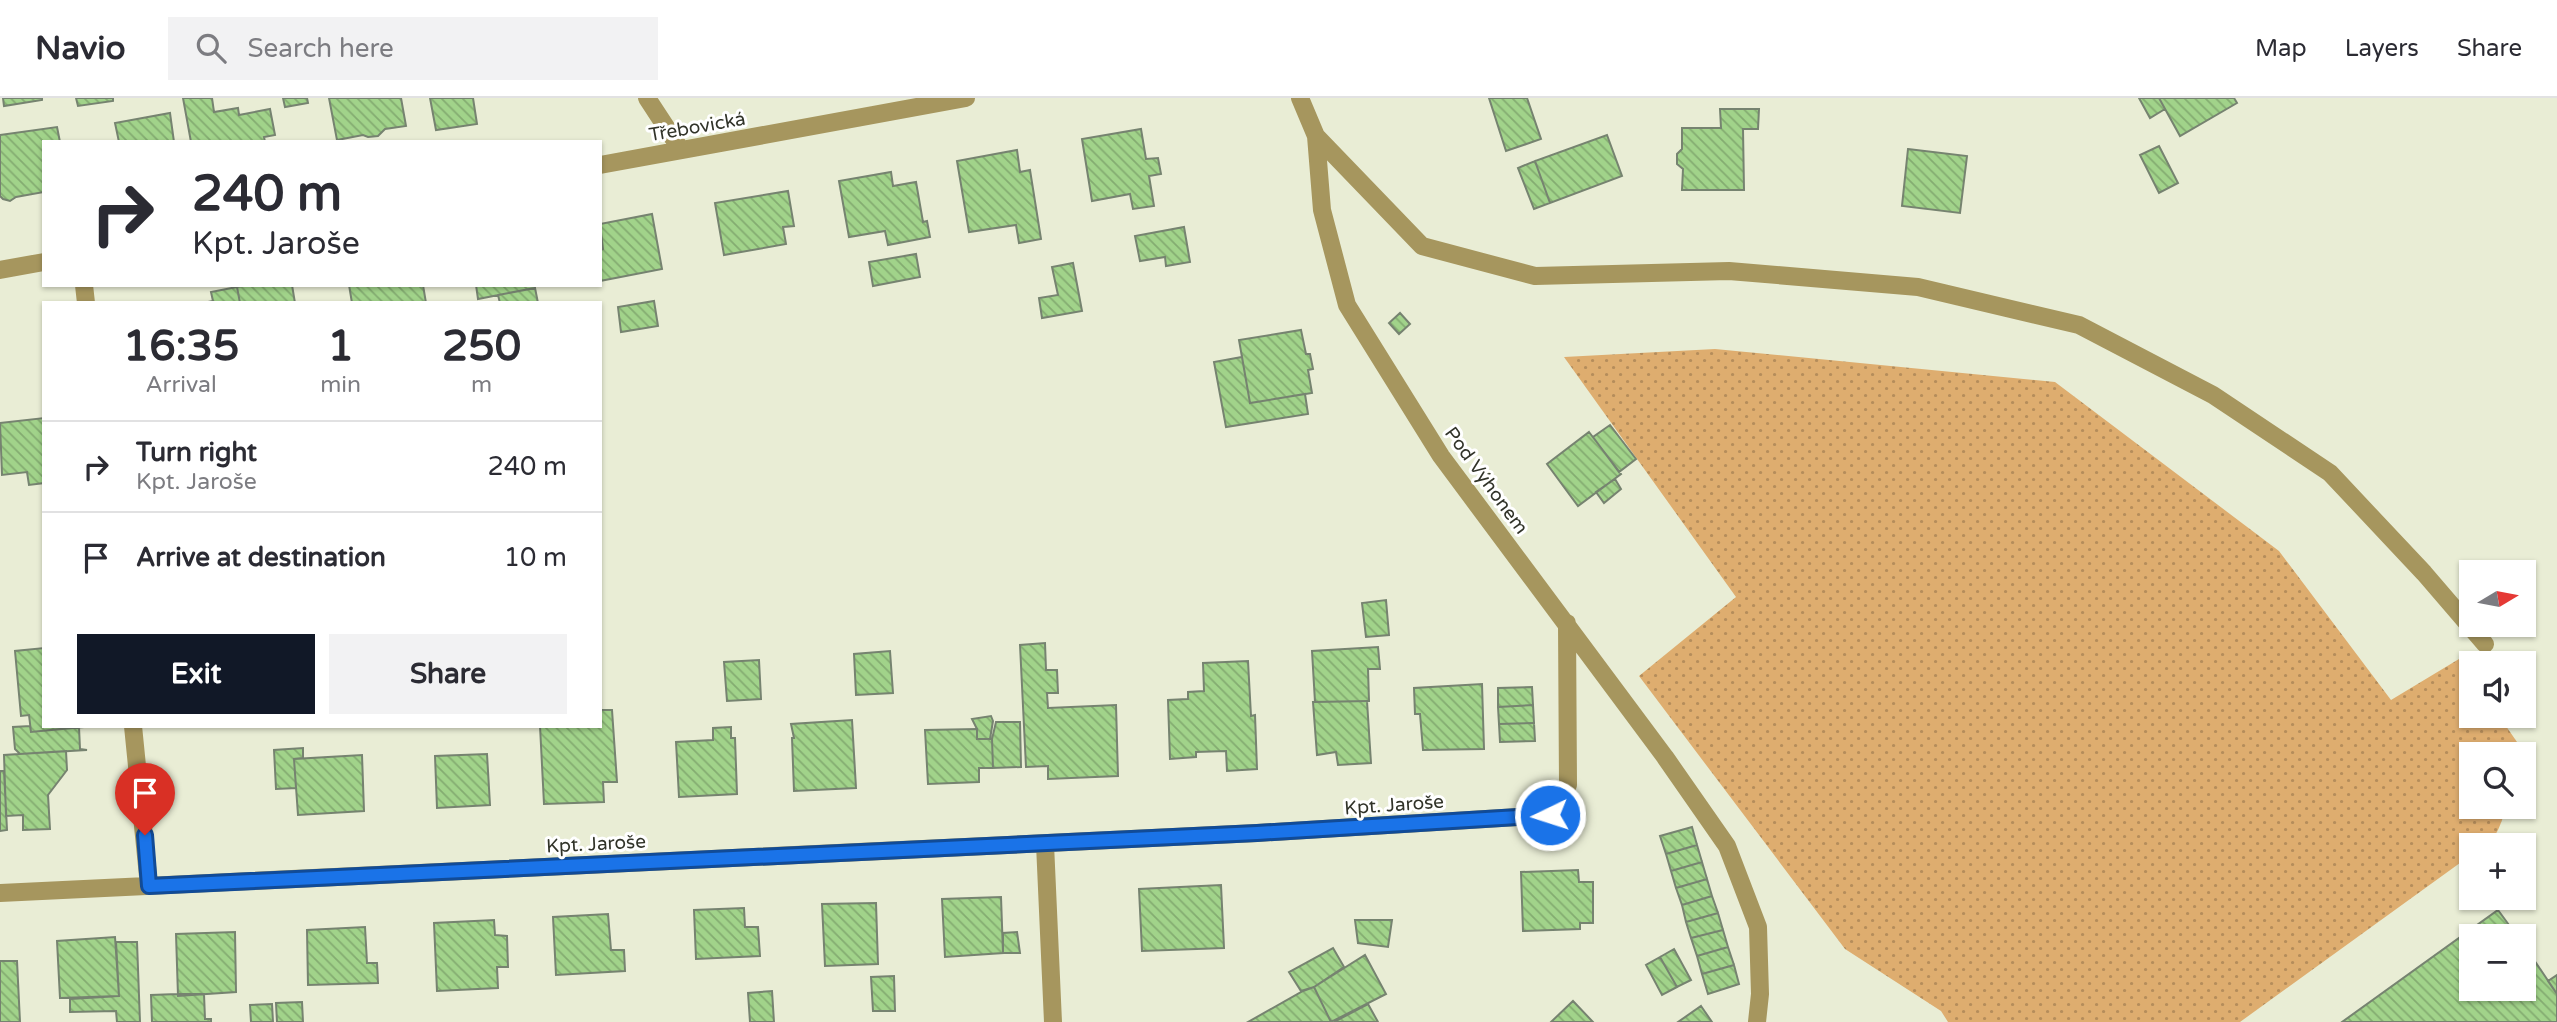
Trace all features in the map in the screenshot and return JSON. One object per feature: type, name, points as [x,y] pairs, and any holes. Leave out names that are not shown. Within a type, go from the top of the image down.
[{"type":"street","points":[[647,98],[681,150]]},
{"type":"street","name":"Třebovická","points":[[602,164],[966,98]]},
{"type":"street","name":"Pod Výhonem","points":[[1300,98],[1315,136],[1322,210],[1347,305],[1441,456],[1567,623],[1727,846],[1758,927],[1760,994],[1757,1022]]},
{"type":"street","points":[[1315,136],[1422,246],[1535,276],[1729,271],[1918,287],[2079,325],[2213,395],[2330,473],[2424,573],[2485,644]]},
{"type":"street","points":[[0,270],[42,262]]},
{"type":"street","name":"Kpt. Jaroše","points":[[0,893],[1045,844],[1550,815],[1568,785],[1567,623]]},
{"type":"street","points":[[134,728],[149,886]]},
{"type":"street","points":[[1045,844],[1053,1022]]},
{"type":"shaded area","points":[[1715,349],[2055,382],[2279,551],[2391,700],[2459,659],[2459,728],[2507,728],[2517,742],[2459,742],[2459,819],[2502,819],[2496,833],[2459,833],[2459,864],[2240,1022],[1948,1022],[1941,1011],[1845,949],[1639,676],[1736,597],[1564,357]]},
{"type":"building","points":[[3,98],[42,98],[42,100],[4,106]]},
{"type":"building","points":[[76,98],[113,98],[113,101],[78,106]]},
{"type":"building","points":[[183,98],[212,98],[214,112],[238,108],[239,115],[270,109],[275,135],[264,137],[265,140],[191,140]]},
{"type":"building","points":[[283,98],[307,98],[308,103],[285,107]]},
{"type":"building","points":[[329,98],[401,98],[406,126],[385,129],[378,136],[363,135],[337,140]]},
{"type":"building","points":[[430,98],[473,98],[477,124],[436,130]]},
{"type":"building","points":[[1489,98],[1527,98],[1541,139],[1506,151]]},
{"type":"building","points":[[2139,98],[2159,98],[2165,109],[2150,118]]},
{"type":"building","points":[[2159,98],[2234,98],[2237,103],[2180,136]]},
{"type":"building","points":[[1720,109],[1759,109],[1758,129],[1743,129],[1744,190],[1682,190],[1683,169],[1677,164],[1677,154],[1682,149],[1682,128],[1721,128]]},
{"type":"building","points":[[170,113],[174,140],[119,140],[115,123]]},
{"type":"building","points":[[57,127],[60,140],[42,140],[42,192],[16,197],[10,201],[0,196],[0,135]]},
{"type":"building","points":[[1141,129],[1146,159],[1158,158],[1161,174],[1149,176],[1154,206],[1133,209],[1130,194],[1092,201],[1082,139]]},
{"type":"building","points":[[1607,135],[1622,176],[1550,203],[1535,161]]},
{"type":"building","points":[[2159,146],[2178,183],[2159,193],[2140,155]]},
{"type":"building","points":[[1908,149],[1967,156],[1960,213],[1902,206]]},
{"type":"building","points":[[1017,150],[1020,172],[1030,170],[1041,239],[1019,243],[1016,225],[969,232],[957,161]]},
{"type":"building","points":[[1535,161],[1550,203],[1534,209],[1518,168]]},
{"type":"building","points":[[891,172],[893,186],[916,182],[923,222],[927,221],[930,237],[888,245],[885,231],[849,237],[839,181]]},
{"type":"building","points":[[788,191],[794,226],[783,227],[786,244],[724,255],[715,203]]},
{"type":"building","points":[[652,214],[662,269],[602,281],[602,224]]},
{"type":"building","points":[[1184,227],[1190,262],[1166,266],[1165,257],[1140,261],[1135,236]]},
{"type":"building","points":[[916,254],[920,277],[873,286],[869,262]]},
{"type":"building","points":[[1073,263],[1082,311],[1042,318],[1039,298],[1058,295],[1052,267]]},
{"type":"building","points":[[237,287],[292,287],[295,301],[240,301]]},
{"type":"building","points":[[237,287],[240,301],[213,301],[211,292]]},
{"type":"building","points":[[349,287],[423,287],[426,301],[352,301]]},
{"type":"building","points":[[476,287],[535,287],[535,288],[478,299]]},
{"type":"building","points":[[535,288],[538,301],[500,301],[498,295]]},
{"type":"building","points":[[654,301],[658,326],[621,332],[618,307]]},
{"type":"building","points":[[1400,313],[1410,324],[1399,334],[1389,323]]},
{"type":"building","points":[[1301,330],[1306,354],[1310,354],[1313,369],[1308,370],[1312,393],[1250,403],[1239,340]]},
{"type":"building","points":[[1242,357],[1250,403],[1305,394],[1308,414],[1226,427],[1214,362]]},
{"type":"building","points":[[42,418],[42,483],[29,485],[27,472],[2,475],[0,423]]},
{"type":"building","points":[[1610,425],[1636,459],[1619,472],[1593,437]]},
{"type":"building","points":[[1589,432],[1621,474],[1578,506],[1547,464]]},
{"type":"building","points":[[1615,479],[1621,489],[1604,503],[1596,492]]},
{"type":"building","points":[[1386,600],[1389,635],[1366,637],[1362,603]]},
{"type":"building","points":[[1045,643],[1046,670],[1057,670],[1058,693],[1047,693],[1048,708],[1116,705],[1118,776],[1048,779],[1048,766],[1026,767],[1020,645]]},
{"type":"building","points":[[1378,647],[1380,669],[1368,669],[1369,701],[1315,702],[1312,651]]},
{"type":"building","points":[[42,648],[42,728],[73,728],[31,732],[29,715],[21,716],[15,651]]},
{"type":"building","points":[[890,651],[893,693],[856,695],[854,654]]},
{"type":"building","points":[[759,660],[761,699],[727,701],[724,662]]},
{"type":"building","points":[[1248,661],[1251,716],[1255,715],[1257,769],[1227,771],[1226,751],[1196,752],[1196,757],[1170,759],[1168,700],[1188,699],[1188,692],[1204,691],[1203,663]]},
{"type":"building","points":[[1482,684],[1484,749],[1423,750],[1420,714],[1415,714],[1414,688]]},
{"type":"building","points":[[1532,687],[1533,705],[1498,707],[1498,688]]},
{"type":"building","points":[[1367,701],[1371,763],[1338,765],[1336,752],[1317,755],[1313,702]]},
{"type":"building","points":[[1533,705],[1534,723],[1499,724],[1498,707]]},
{"type":"building","points":[[602,710],[612,710],[617,782],[603,782],[604,802],[544,804],[540,728],[602,728]]},
{"type":"building","points":[[991,716],[993,721],[990,739],[977,739],[977,729],[972,719]]},
{"type":"building","points":[[852,720],[856,788],[794,791],[794,738],[791,724]]},
{"type":"building","points":[[996,722],[1020,722],[1021,767],[993,768],[992,739]]},
{"type":"building","points":[[1534,723],[1535,741],[1500,742],[1499,724]]},
{"type":"building","points":[[30,726],[31,732],[79,728],[80,749],[87,750],[20,754],[15,749],[13,727]]},
{"type":"building","points":[[731,727],[731,738],[735,738],[737,794],[679,797],[676,742],[713,740],[713,728]]},
{"type":"building","points":[[977,729],[977,739],[992,739],[993,768],[979,768],[979,782],[928,784],[925,730]]},
{"type":"building","points":[[303,748],[303,758],[294,759],[296,788],[276,789],[274,750]]},
{"type":"building","points":[[66,751],[67,770],[48,795],[50,829],[23,830],[23,815],[6,816],[4,755]]},
{"type":"building","points":[[487,754],[490,805],[437,808],[435,756]]},
{"type":"building","points":[[362,755],[364,811],[298,815],[294,759]]},
{"type":"building","points":[[0,771],[4,771],[7,830],[0,831]]},
{"type":"building","points":[[1692,827],[1697,845],[1666,854],[1660,836]]},
{"type":"building","points":[[1697,845],[1702,862],[1671,871],[1666,854]]},
{"type":"building","points":[[1702,862],[1707,879],[1676,888],[1671,871]]},
{"type":"building","points":[[1578,870],[1579,882],[1593,882],[1593,923],[1580,923],[1580,929],[1523,931],[1521,872]]},
{"type":"building","points":[[1707,879],[1712,896],[1682,905],[1676,888]]},
{"type":"building","points":[[1221,885],[1224,948],[1142,951],[1139,889]]},
{"type":"building","points":[[1712,896],[1718,913],[1686,922],[1682,905]]},
{"type":"building","points":[[1001,897],[1003,953],[945,957],[942,899]]},
{"type":"building","points":[[876,903],[878,964],[825,966],[822,904]]},
{"type":"building","points":[[744,908],[745,927],[758,927],[760,956],[696,959],[694,910]]},
{"type":"building","points":[[2498,910],[2508,924],[2478,924]]},
{"type":"building","points":[[1718,913],[1723,930],[1691,938],[1686,922]]},
{"type":"building","points":[[608,914],[611,950],[624,950],[625,971],[556,975],[553,917]]},
{"type":"building","points":[[494,920],[495,935],[507,936],[508,967],[497,967],[498,988],[437,991],[434,923]]},
{"type":"building","points":[[1355,920],[1392,920],[1388,947],[1358,943]]},
{"type":"building","points":[[365,927],[367,963],[377,963],[378,983],[308,985],[307,930]]},
{"type":"building","points":[[1723,930],[1728,947],[1697,956],[1691,938]]},
{"type":"building","points":[[235,932],[236,992],[178,996],[176,934]]},
{"type":"building","points":[[1017,932],[1020,953],[1003,953],[1003,933]]},
{"type":"building","points":[[115,937],[119,996],[60,998],[57,941]]},
{"type":"building","points":[[2459,938],[2459,1001],[2536,1001],[2536,963],[2557,994],[2557,1022],[2342,1022]]},
{"type":"building","points":[[116,942],[137,942],[140,1022],[117,1022],[116,1011],[70,1012],[70,999],[119,996]]},
{"type":"building","points":[[1728,947],[1734,965],[1702,974],[1697,956]]},
{"type":"building","points":[[1333,948],[1344,967],[1314,987],[1301,991],[1289,972]]},
{"type":"building","points":[[1674,949],[1691,980],[1677,987],[1660,957]]},
{"type":"building","points":[[1365,955],[1386,994],[1331,1022],[1314,987]]},
{"type":"building","points":[[1660,957],[1677,987],[1662,995],[1646,965]]},
{"type":"building","points":[[0,961],[17,961],[20,1022],[0,1022]]},
{"type":"building","points":[[1734,965],[1739,984],[1708,994],[1702,974]]},
{"type":"building","points":[[2557,975],[2557,994],[2548,981]]},
{"type":"building","points":[[894,976],[895,1011],[873,1011],[871,977]]},
{"type":"building","points":[[1314,987],[1331,1022],[1248,1022],[1303,991]]},
{"type":"building","points":[[772,991],[774,1022],[750,1022],[748,993]]},
{"type":"building","points":[[204,994],[205,1019],[211,1019],[211,1022],[152,1022],[151,995]]},
{"type":"building","points":[[1573,1001],[1593,1022],[1551,1022]]},
{"type":"building","points":[[302,1002],[303,1022],[277,1022],[276,1003]]},
{"type":"building","points":[[272,1004],[273,1022],[251,1022],[250,1005]]},
{"type":"building","points":[[1368,1004],[1378,1022],[1334,1022]]},
{"type":"building","points":[[1701,1006],[1712,1022],[1678,1022]]},
{"type":"route","points":[[145,835],[149,886],[1257,833],[1550,815]]}]
